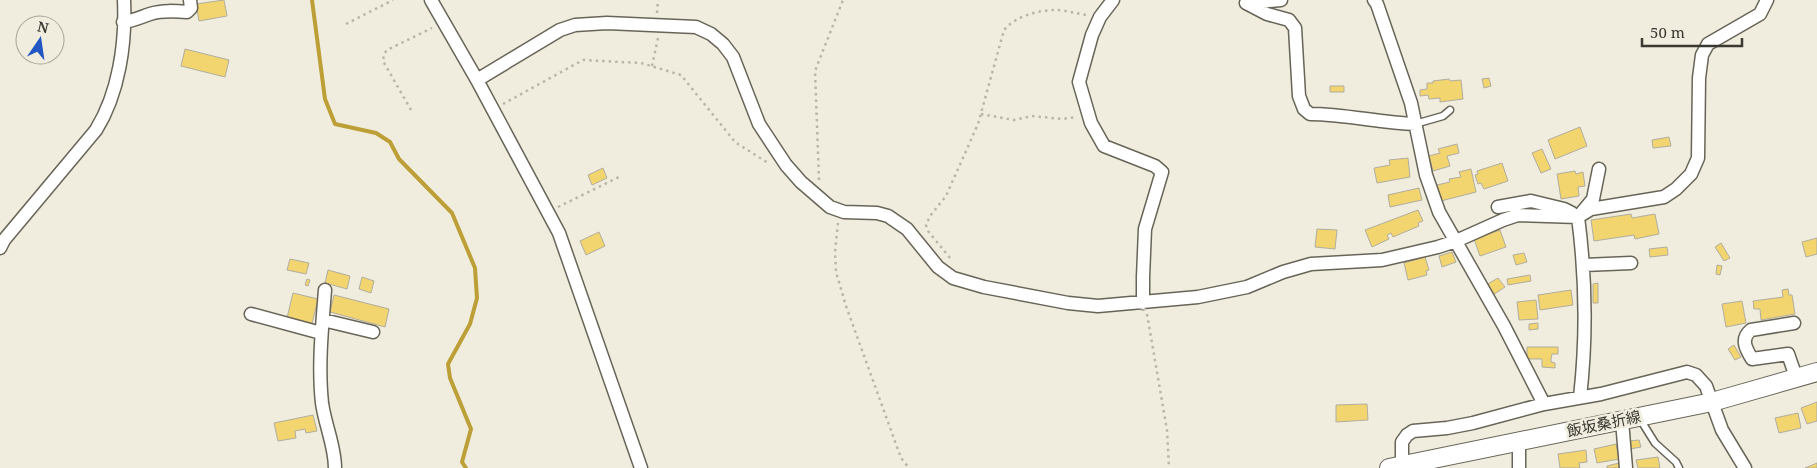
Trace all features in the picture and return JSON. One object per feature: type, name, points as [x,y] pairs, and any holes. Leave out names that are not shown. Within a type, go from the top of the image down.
[{"type":"main road","name":"飯坂桑折線","points":[[1403,466],[1457,461],[1520,442],[1712,402],[1817,372]]},
{"type":"street","points":[[0,248],[4,240],[96,130],[104,117],[118,75],[124,0]]},
{"type":"street","points":[[123,22],[130,22],[152,13],[172,10],[187,12],[191,8],[190,0]]},
{"type":"street","points":[[431,0],[477,80],[548,212],[562,242],[641,468]]},
{"type":"street","points":[[1114,0],[1100,16],[1092,35],[1079,82],[1091,123],[1104,146],[1155,166],[1162,172],[1146,229],[1143,303]]},
{"type":"street","points":[[1244,2],[1281,0]]},
{"type":"street","points":[[1374,0],[1411,103],[1426,175],[1439,212],[1504,326],[1544,404]]},
{"type":"street","points":[[477,80],[560,30],[575,25],[607,23],[696,27],[711,34],[723,44],[732,57],[759,124],[786,165],[814,196],[830,207],[844,212],[877,213],[888,216],[906,229],[938,267],[953,278],[984,287],[1068,303],[1098,306],[1198,297],[1247,287],[1283,272],[1311,264],[1382,260],[1456,242],[1518,215],[1578,216],[1591,209],[1664,197],[1676,189],[1691,174],[1698,158],[1699,78],[1702,55],[1708,44],[1760,14],[1767,0]]},
{"type":"street","points":[[1244,2],[1267,14],[1289,20],[1295,28],[1299,96],[1304,109],[1310,114],[1330,114],[1415,124]]},
{"type":"street","points":[[1580,397],[1585,353],[1584,265],[1578,216],[1593,199],[1600,169]]},
{"type":"street","points":[[1498,207],[1531,202],[1564,208],[1578,216]]},
{"type":"street","points":[[1584,265],[1631,263]]},
{"type":"street","points":[[325,290],[322,327],[322,404],[335,458],[335,468]]},
{"type":"street","points":[[251,314],[322,327],[373,332]]},
{"type":"street","points":[[1794,323],[1751,330],[1746,334],[1744,340],[1745,347],[1752,359],[1788,354],[1796,378]]},
{"type":"street","points":[[1403,466],[1402,442],[1413,431],[1447,428],[1473,423],[1544,404],[1638,386],[1687,372],[1696,375],[1702,380],[1722,430],[1745,468]]},
{"type":"street","points":[[1626,468],[1630,419]]},
{"type":"street","points":[[1520,442],[1520,468]]},
{"type":"lane","points":[[1415,124],[1443,116],[1450,110]]},
{"type":"lane","points":[[1630,419],[1676,462],[1679,468]]},
{"type":"path","points":[[346,24],[393,0]]},
{"type":"path","points":[[814,196],[819,180],[815,71],[843,0]]},
{"type":"path","points":[[946,274],[951,264],[950,258],[928,231],[926,225],[930,216],[946,196],[981,114],[1004,30],[1009,24],[1030,14],[1056,10],[1100,16]]},
{"type":"path","points":[[411,110],[383,60],[384,54],[387,50],[443,22]]},
{"type":"path","points":[[652,66],[661,25]]},
{"type":"path","points":[[493,110],[583,60],[641,63],[681,75],[735,142],[768,163],[779,167],[786,165]]},
{"type":"path","points":[[981,114],[1014,120],[1032,116],[1062,119],[1079,117],[1088,111]]},
{"type":"path","points":[[548,212],[621,176]]},
{"type":"path","points":[[839,210],[835,252],[836,272],[846,306],[902,458],[909,468]]},
{"type":"path","points":[[1143,303],[1149,322],[1160,402],[1167,430],[1169,468]]},
{"type":"building","points":[[224,0],[227,16],[199,21],[196,4]]},
{"type":"building","points":[[185,49],[229,60],[225,77],[181,66]]},
{"type":"building","points":[[1489,78],[1491,86],[1484,88],[1482,79]]},
{"type":"building","points":[[1449,79],[1450,81],[1461,80],[1463,99],[1440,102],[1440,98],[1429,99],[1428,95],[1420,96],[1420,90],[1427,89],[1427,83]]},
{"type":"building","points":[[1330,86],[1344,86],[1344,92],[1330,92]]},
{"type":"building","points":[[1580,127],[1587,146],[1555,159],[1548,140]]},
{"type":"building","points":[[1669,137],[1671,146],[1653,148],[1652,140]]},
{"type":"building","points":[[1457,144],[1459,153],[1447,156],[1450,166],[1433,171],[1429,156],[1440,153],[1438,149]]},
{"type":"building","points":[[1542,149],[1551,169],[1541,173],[1532,153]]},
{"type":"building","points":[[1408,158],[1410,177],[1377,183],[1374,168],[1390,165],[1389,160]]},
{"type":"building","points":[[1502,163],[1508,181],[1484,189],[1481,183],[1478,184],[1475,175],[1478,174],[1477,171]]},
{"type":"building","points":[[603,168],[607,178],[592,185],[588,175]]},
{"type":"building","points":[[1471,169],[1476,192],[1441,201],[1437,185],[1450,182],[1449,179],[1461,177],[1459,172]]},
{"type":"building","points":[[1575,171],[1576,174],[1583,172],[1585,186],[1578,187],[1579,196],[1561,199],[1557,174]]},
{"type":"building","points":[[1419,188],[1422,200],[1390,207],[1388,195]]},
{"type":"building","points":[[1418,210],[1423,221],[1418,223],[1419,226],[1393,237],[1391,233],[1387,235],[1389,239],[1372,247],[1365,230]]},
{"type":"building","points":[[1631,214],[1632,218],[1655,214],[1659,234],[1635,239],[1634,235],[1594,241],[1591,220]]},
{"type":"building","points":[[1317,229],[1337,230],[1335,249],[1315,247]]},
{"type":"building","points":[[1500,230],[1506,247],[1480,256],[1474,239]]},
{"type":"building","points":[[599,232],[605,246],[586,255],[580,241]]},
{"type":"building","points":[[1817,238],[1817,254],[1806,257],[1802,242]]},
{"type":"building","points":[[1721,243],[1730,258],[1724,261],[1715,247]]},
{"type":"building","points":[[1667,247],[1668,255],[1650,257],[1649,249]]},
{"type":"building","points":[[1452,252],[1456,262],[1442,267],[1439,256]]},
{"type":"building","points":[[1524,253],[1527,262],[1516,265],[1513,255]]},
{"type":"building","points":[[1425,257],[1429,270],[1426,271],[1427,275],[1408,280],[1404,263]]},
{"type":"building","points":[[290,259],[309,263],[306,274],[287,270]]},
{"type":"building","points":[[1717,265],[1722,266],[1720,275],[1716,274]]},
{"type":"building","points":[[328,270],[350,276],[347,289],[325,283]]},
{"type":"building","points":[[1530,275],[1531,281],[1508,285],[1507,279]]},
{"type":"building","points":[[362,277],[374,281],[371,293],[359,289]]},
{"type":"building","points":[[1498,278],[1505,287],[1493,295],[1486,285]]},
{"type":"building","points":[[307,279],[310,280],[308,286],[305,285]]},
{"type":"building","points":[[1598,283],[1598,303],[1593,303],[1593,284]]},
{"type":"building","points":[[1788,289],[1789,295],[1792,295],[1795,314],[1761,320],[1760,309],[1754,309],[1753,301],[1783,297],[1782,290]]},
{"type":"building","points":[[1571,290],[1573,305],[1540,310],[1538,295]]},
{"type":"building","points":[[293,293],[318,299],[312,324],[287,318]]},
{"type":"building","points":[[334,295],[389,309],[385,327],[330,312]]},
{"type":"building","points":[[1536,300],[1538,319],[1519,320],[1517,302]]},
{"type":"building","points":[[1742,301],[1746,323],[1726,327],[1722,304]]},
{"type":"building","points":[[1538,323],[1538,329],[1529,330],[1529,324]]},
{"type":"building","points":[[1734,345],[1741,357],[1735,360],[1728,349]]},
{"type":"building","points":[[1527,347],[1558,347],[1558,354],[1552,354],[1551,359],[1551,362],[1555,363],[1555,368],[1542,367],[1542,359],[1527,359]]},
{"type":"building","points":[[1817,402],[1817,421],[1807,424],[1801,408]]},
{"type":"building","points":[[1367,404],[1368,420],[1336,422],[1336,405]]},
{"type":"building","points":[[1798,413],[1801,428],[1779,433],[1775,418]]},
{"type":"building","points":[[313,415],[317,431],[306,433],[305,429],[295,431],[296,438],[278,441],[274,423]]},
{"type":"building","points":[[1639,440],[1641,447],[1630,449],[1629,441]]},
{"type":"building","points":[[1616,444],[1619,459],[1597,463],[1594,449]]},
{"type":"building","points":[[1586,450],[1587,462],[1579,463],[1580,468],[1560,468],[1558,454]]},
{"type":"building","points":[[1658,457],[1660,468],[1638,468],[1636,460]]},
{"type":"building","points":[[1619,463],[1620,468],[1607,468],[1607,466]]},
{"type":"building","points":[[1817,463],[1817,468],[1805,468]]},
{"type":"waterway","points":[[312,0],[325,99],[335,124],[376,133],[390,142],[399,159],[452,213],[475,268],[477,298],[470,324],[448,364],[450,378],[471,429],[462,462],[466,468]]}]
